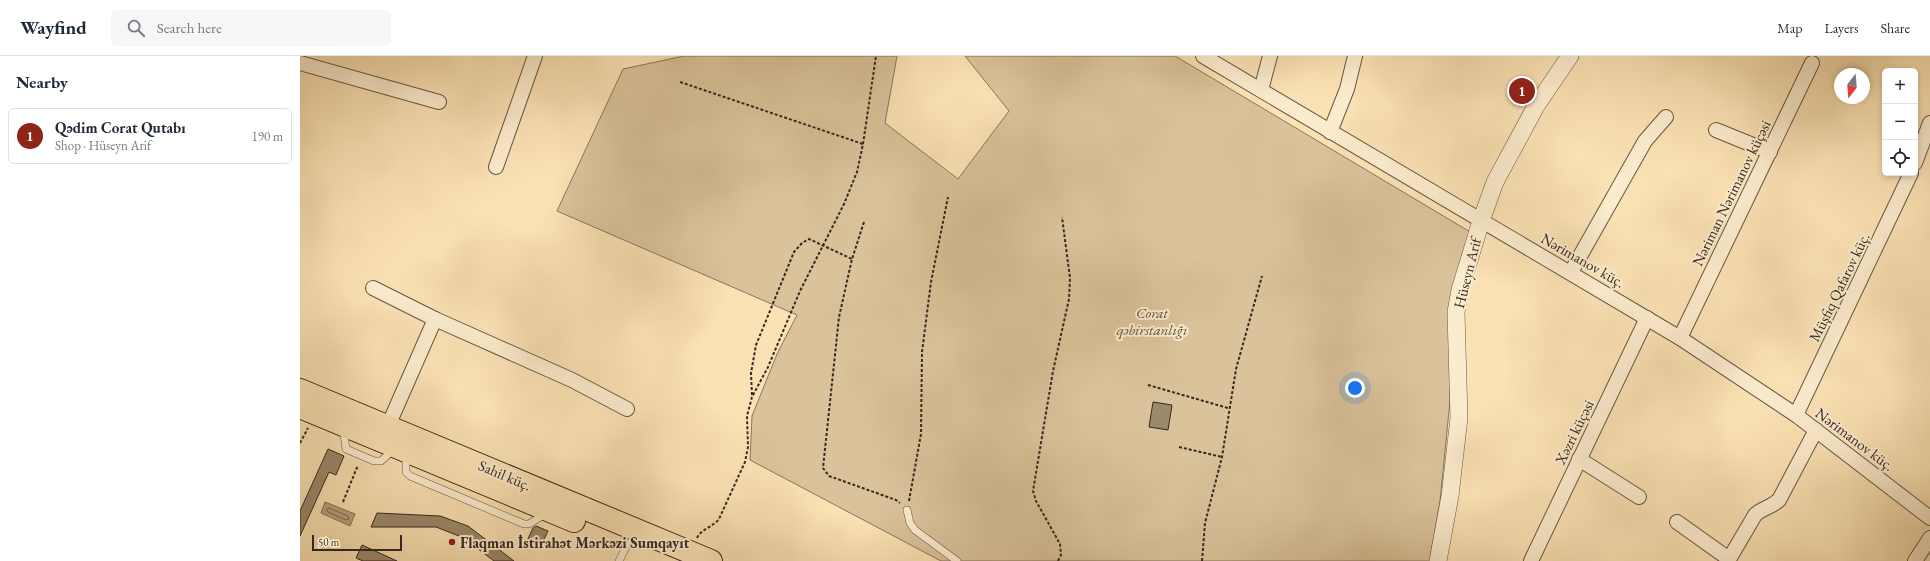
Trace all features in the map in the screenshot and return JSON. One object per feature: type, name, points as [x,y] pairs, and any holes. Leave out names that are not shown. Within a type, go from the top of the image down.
[{"type":"main road","name":"Sahil küç.","points":[[300,390],[388,426],[681,557]]},
{"type":"main road","name":"Sahil küç.","points":[[300,407],[549,510],[624,552],[710,561]]},
{"type":"street","points":[[496,167],[535,56]]},
{"type":"street","name":"Nərimanov küç.","points":[[1203,56],[1480,221],[1571,272],[1680,338],[1796,415],[1930,518]]},
{"type":"street","points":[[1261,90],[1270,56]]},
{"type":"street","points":[[1330,132],[1347,89],[1355,56]]},
{"type":"street","name":"Hüseyn Arif","points":[[1438,561],[1450,496],[1459,418],[1456,312],[1460,290],[1480,221],[1504,162],[1536,106],[1570,56]]},
{"type":"street","points":[[300,63],[438,102]]},
{"type":"street","name":"Nəriman Nərimanov küçəsi","points":[[1680,338],[1812,63]]},
{"type":"street","points":[[1571,272],[1644,141],[1666,117]]},
{"type":"street","points":[[1918,155],[1930,122]]},
{"type":"street","points":[[1716,130],[1770,152]]},
{"type":"street","name":"Müşfiq Qafarov küç.","points":[[1796,415],[1910,176]]},
{"type":"street","points":[[372,288],[435,319],[572,380],[627,409]]},
{"type":"street","name":"Xəzri küçəsi","points":[[1531,561],[1647,318]]},
{"type":"street","points":[[388,426],[435,319]]},
{"type":"street","points":[[1677,522],[1728,560],[1754,515],[1760,510],[1773,505],[1779,500],[1816,430]]},
{"type":"street","points":[[1579,459],[1640,497]]},
{"type":"street","points":[[1915,561],[1930,538]]},
{"type":"lane","points":[[343,425],[346,449],[374,461],[381,461],[401,449]]},
{"type":"lane","points":[[907,510],[910,522],[915,530],[957,561]]},
{"type":"path","points":[[681,557],[698,535],[715,524],[719,519],[745,462],[748,447],[747,416],[752,397],[768,367],[800,291],[844,204],[857,172],[863,144],[876,56]]},
{"type":"path","points":[[680,82],[863,144]]},
{"type":"path","points":[[907,510],[921,434],[922,352],[931,282],[948,197]]},
{"type":"path","points":[[1058,561],[1061,555],[1060,544],[1036,501],[1033,490],[1053,371],[1069,300],[1070,278],[1062,218]]},
{"type":"path","points":[[864,222],[852,259],[839,317],[823,468],[830,476],[896,500],[907,510]]},
{"type":"path","points":[[752,397],[751,373],[756,345],[794,252],[802,243],[809,239],[852,259]]},
{"type":"path","points":[[1202,561],[1205,523],[1222,457],[1228,408],[1236,369],[1262,276]]},
{"type":"path","points":[[1148,385],[1228,408]]},
{"type":"path","points":[[1179,446],[1222,457]]},
{"type":"path","points":[[343,502],[362,456]]},
{"type":"green space","name":"Corat qəbirstanlığı","points":[[684,56],[897,56],[885,123],[958,179],[1009,111],[965,56],[1175,56],[1472,233],[1449,305],[1450,401],[1440,501],[1430,561],[941,561],[750,460],[752,416],[777,354],[797,315],[557,211],[623,69]]},
{"type":"water","points":[[325,502],[355,514],[350,526],[321,513]]},
{"type":"building","points":[[1153,402],[1172,405],[1168,430],[1149,427]]},
{"type":"building","points":[[328,449],[344,456],[336,475],[329,472],[300,536],[300,511]]},
{"type":"building","points":[[377,513],[440,516],[468,526],[514,561],[494,561],[464,538],[436,527],[371,527]]},
{"type":"building","points":[[536,526],[548,531],[539,549],[526,543],[533,528]]},
{"type":"building","points":[[362,545],[397,561],[363,561],[356,558]]},
{"type":"place","name":"Qədim Corat Qutabı","points":[[1522,91]]},
{"type":"place","name":"Flaqman İstirahət Mərkəzi Sumqayıt","points":[[452,542]]}]
